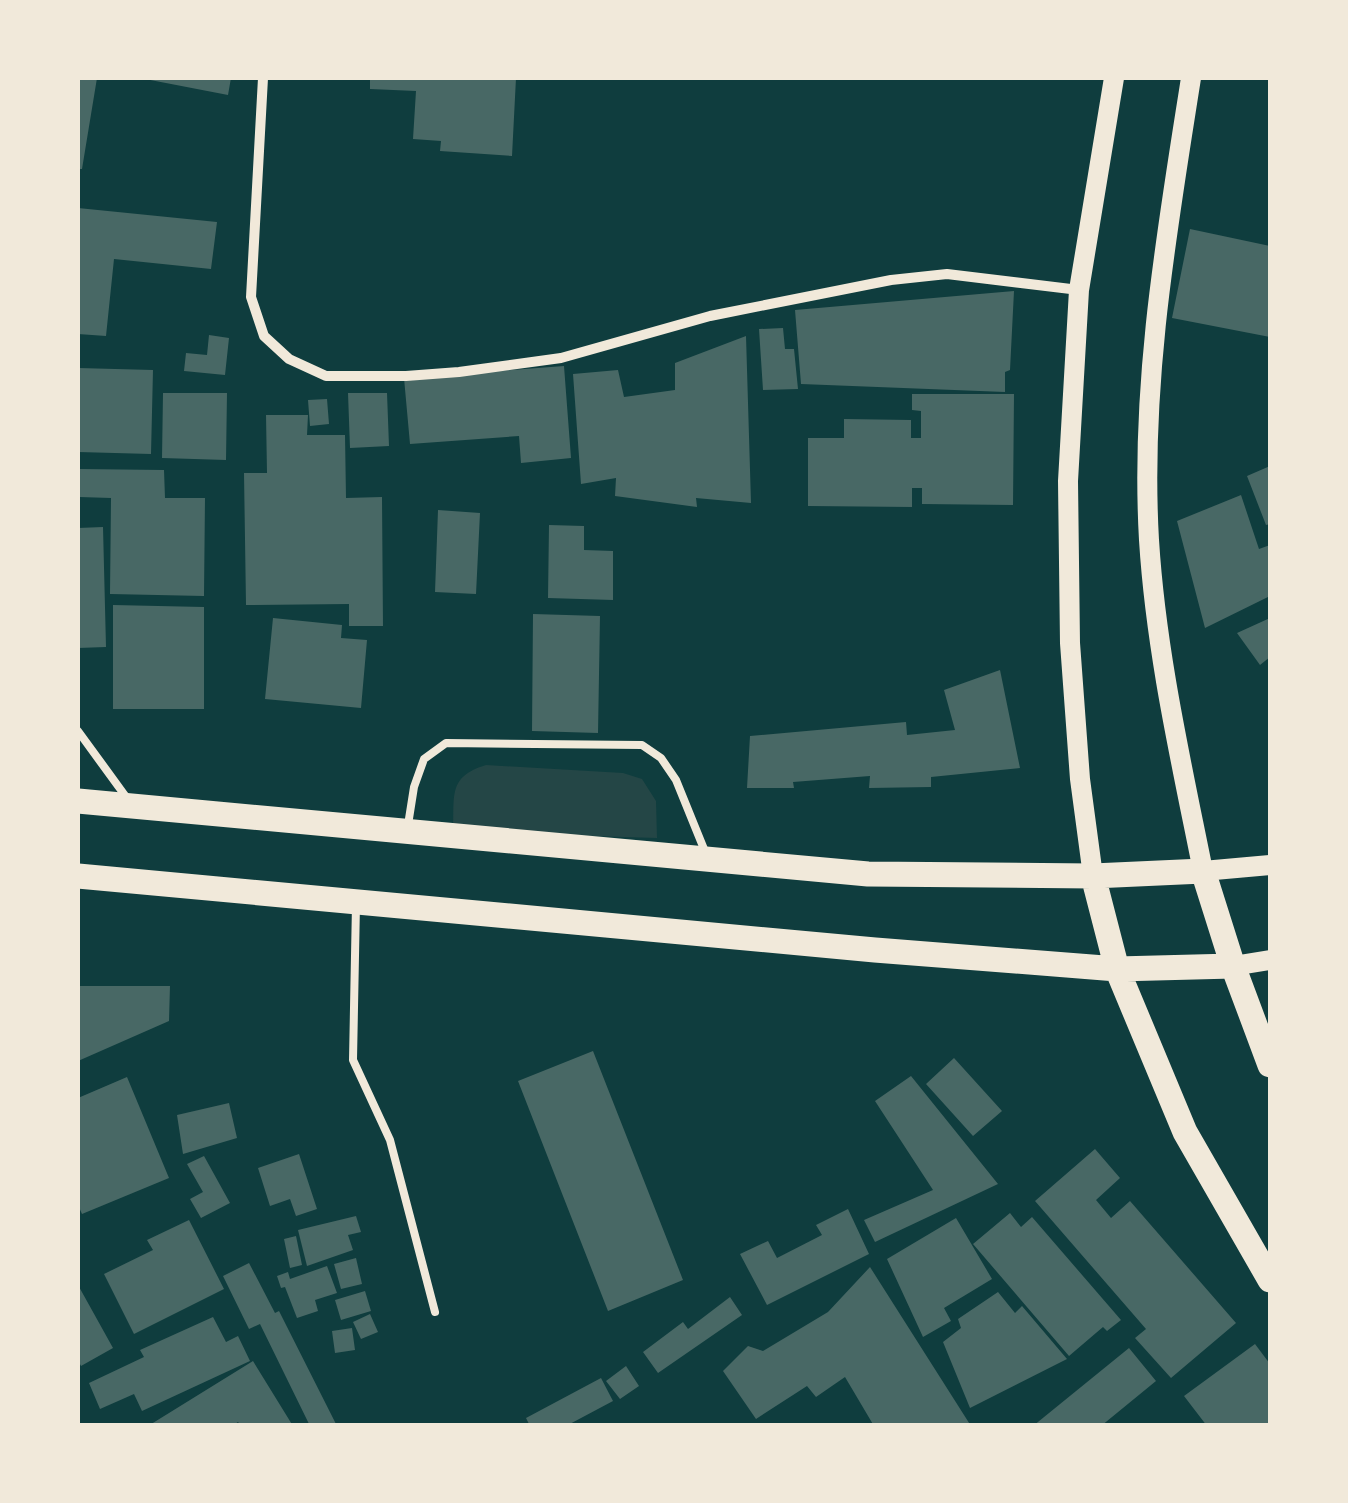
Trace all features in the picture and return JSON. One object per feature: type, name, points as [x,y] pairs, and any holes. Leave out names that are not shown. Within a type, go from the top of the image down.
[{"type":"main road","points":[[1114,78],[1079,290],[1068,481],[1070,643],[1080,779],[1093,876],[1117,969],[1186,1132],[1270,1280]]},
{"type":"main road","points":[[1191,78],[1157,292],[1148,413],[1149,538],[1158,636],[1203,870],[1232,966],[1270,1065]]},
{"type":"main road","points":[[78,801],[868,874],[1093,876],[1270,865]]},
{"type":"main road","points":[[78,876],[1117,969],[1232,966],[1270,960]]},
{"type":"street","points":[[264,78],[251,297],[264,336],[289,358],[326,376],[424,375],[561,358],[710,316],[890,280],[947,274],[1079,290]]},
{"type":"lane","points":[[78,731],[132,804]]},
{"type":"lane","points":[[406,833],[414,787],[424,759],[446,744],[642,745],[661,758],[676,780],[708,858]]},
{"type":"lane","points":[[356,900],[353,1060],[390,1140],[434,1312]]},
{"type":"shaded area","points":[[486,765],[623,773],[642,779],[656,801],[657,838],[453,832],[454,798],[459,782]]},
{"type":"building","points":[[78,78],[97,78],[82,169],[78,169]]},
{"type":"building","points":[[140,78],[231,78],[228,95]]},
{"type":"building","points":[[370,78],[516,78],[512,156],[440,151],[441,141],[413,139],[416,91],[370,89]]},
{"type":"building","points":[[78,208],[217,222],[211,269],[114,259],[106,336],[78,334]]},
{"type":"building","points":[[1190,229],[1270,246],[1270,337],[1172,318]]},
{"type":"building","points":[[1014,291],[1010,370],[1005,372],[1005,392],[801,384],[795,310]]},
{"type":"building","points":[[783,328],[785,349],[794,349],[798,389],[763,390],[759,329]]},
{"type":"building","points":[[209,335],[229,338],[225,375],[184,371],[186,353],[207,355]]},
{"type":"building","points":[[746,336],[751,503],[696,498],[697,507],[615,496],[616,478],[581,484],[573,374],[618,370],[624,397],[675,390],[675,363]]},
{"type":"building","points":[[564,366],[571,458],[521,463],[519,436],[410,444],[404,378]]},
{"type":"building","points":[[78,368],[153,370],[151,454],[78,452]]},
{"type":"building","points":[[163,393],[227,393],[226,460],[162,458]]},
{"type":"building","points":[[348,393],[387,393],[389,446],[350,448]]},
{"type":"building","points":[[912,394],[1014,394],[1013,505],[922,504],[922,488],[912,488],[912,507],[808,506],[808,438],[844,438],[844,419],[911,420],[911,438],[921,438],[921,411],[912,410]]},
{"type":"building","points":[[327,399],[329,424],[310,426],[308,400]]},
{"type":"building","points":[[266,415],[308,415],[307,435],[345,435],[346,498],[382,497],[383,626],[349,626],[349,604],[246,605],[244,473],[267,473]]},
{"type":"building","points":[[1270,466],[1270,524],[1266,525],[1247,476]]},
{"type":"building","points":[[78,469],[164,470],[165,498],[205,498],[204,596],[110,594],[111,498],[79,497]]},
{"type":"building","points":[[1241,495],[1259,549],[1270,545],[1270,596],[1205,628],[1177,521]]},
{"type":"building","points":[[438,510],[480,513],[476,594],[435,592]]},
{"type":"building","points":[[549,525],[584,526],[584,550],[613,551],[613,600],[548,598]]},
{"type":"building","points":[[103,527],[106,647],[78,648],[78,528]]},
{"type":"building","points":[[113,605],[204,607],[204,709],[113,709]]},
{"type":"building","points":[[533,614],[600,616],[598,733],[532,731]]},
{"type":"building","points":[[273,618],[342,625],[341,638],[367,640],[361,708],[265,699]]},
{"type":"building","points":[[1270,618],[1270,657],[1260,665],[1237,633]]},
{"type":"building","points":[[1000,670],[1020,768],[931,777],[931,787],[869,788],[870,776],[793,782],[794,788],[747,788],[750,736],[906,722],[907,735],[955,730],[944,690]]},
{"type":"building","points":[[78,986],[170,986],[169,1021],[78,1061]]},
{"type":"building","points":[[593,1051],[683,1280],[608,1311],[518,1081]]},
{"type":"building","points":[[954,1058],[1002,1111],[973,1136],[926,1084]]},
{"type":"building","points":[[911,1076],[998,1184],[875,1242],[864,1220],[933,1190],[875,1101]]},
{"type":"building","points":[[127,1077],[169,1178],[82,1214],[78,1205],[78,1098]]},
{"type":"building","points":[[229,1103],[237,1138],[183,1154],[177,1115]]},
{"type":"building","points":[[1095,1149],[1120,1178],[1096,1200],[1111,1218],[1130,1201],[1236,1323],[1171,1378],[1135,1338],[1146,1329],[1035,1201]]},
{"type":"building","points":[[299,1154],[317,1209],[296,1216],[290,1199],[270,1206],[258,1168]]},
{"type":"building","points":[[204,1156],[230,1203],[201,1218],[190,1199],[203,1192],[187,1164]]},
{"type":"building","points":[[848,1209],[869,1254],[767,1305],[740,1254],[768,1241],[777,1258],[822,1235],[816,1225]]},
{"type":"building","points":[[1010,1213],[1021,1227],[1032,1217],[1121,1320],[1107,1331],[1103,1327],[1069,1356],[973,1244]]},
{"type":"building","points":[[356,1216],[361,1232],[348,1235],[353,1250],[307,1266],[298,1230]]},
{"type":"building","points":[[956,1218],[992,1279],[944,1308],[951,1321],[923,1337],[887,1259]]},
{"type":"building","points":[[189,1220],[224,1289],[134,1334],[104,1274],[153,1250],[147,1240]]},
{"type":"building","points":[[296,1236],[302,1265],[290,1268],[284,1239]]},
{"type":"building","points":[[356,1258],[362,1284],[341,1289],[334,1264]]},
{"type":"building","points":[[249,1263],[275,1313],[279,1311],[337,1426],[310,1426],[260,1324],[249,1329],[223,1276]]},
{"type":"building","points":[[327,1266],[337,1293],[315,1300],[318,1311],[297,1318],[277,1276],[288,1272],[290,1279]]},
{"type":"building","points":[[870,1267],[971,1426],[874,1426],[845,1377],[816,1397],[807,1386],[756,1419],[723,1371],[748,1346],[763,1351],[828,1312]]},
{"type":"building","points":[[78,1285],[113,1348],[81,1366],[78,1360]]},
{"type":"building","points":[[365,1291],[371,1311],[341,1320],[335,1300]]},
{"type":"building","points":[[998,1292],[1015,1313],[1022,1306],[1067,1359],[970,1408],[943,1342],[961,1328],[958,1319]]},
{"type":"building","points":[[730,1297],[742,1315],[658,1373],[643,1352],[683,1322],[688,1329]]},
{"type":"building","points":[[370,1314],[378,1332],[361,1339],[353,1322]]},
{"type":"building","points":[[213,1317],[226,1342],[238,1336],[250,1361],[142,1411],[134,1394],[100,1409],[89,1383],[144,1357],[140,1350]]},
{"type":"building","points":[[352,1328],[355,1350],[335,1353],[332,1331]]},
{"type":"building","points":[[1255,1344],[1270,1364],[1270,1426],[1207,1426],[1184,1396]]},
{"type":"building","points":[[1129,1348],[1156,1381],[1101,1426],[1033,1426]]},
{"type":"building","points":[[253,1361],[293,1426],[241,1426],[238,1422],[232,1426],[148,1426]]},
{"type":"building","points":[[626,1366],[639,1386],[620,1399],[606,1381]]},
{"type":"building","points":[[601,1378],[613,1401],[566,1426],[530,1426],[526,1418]]}]
